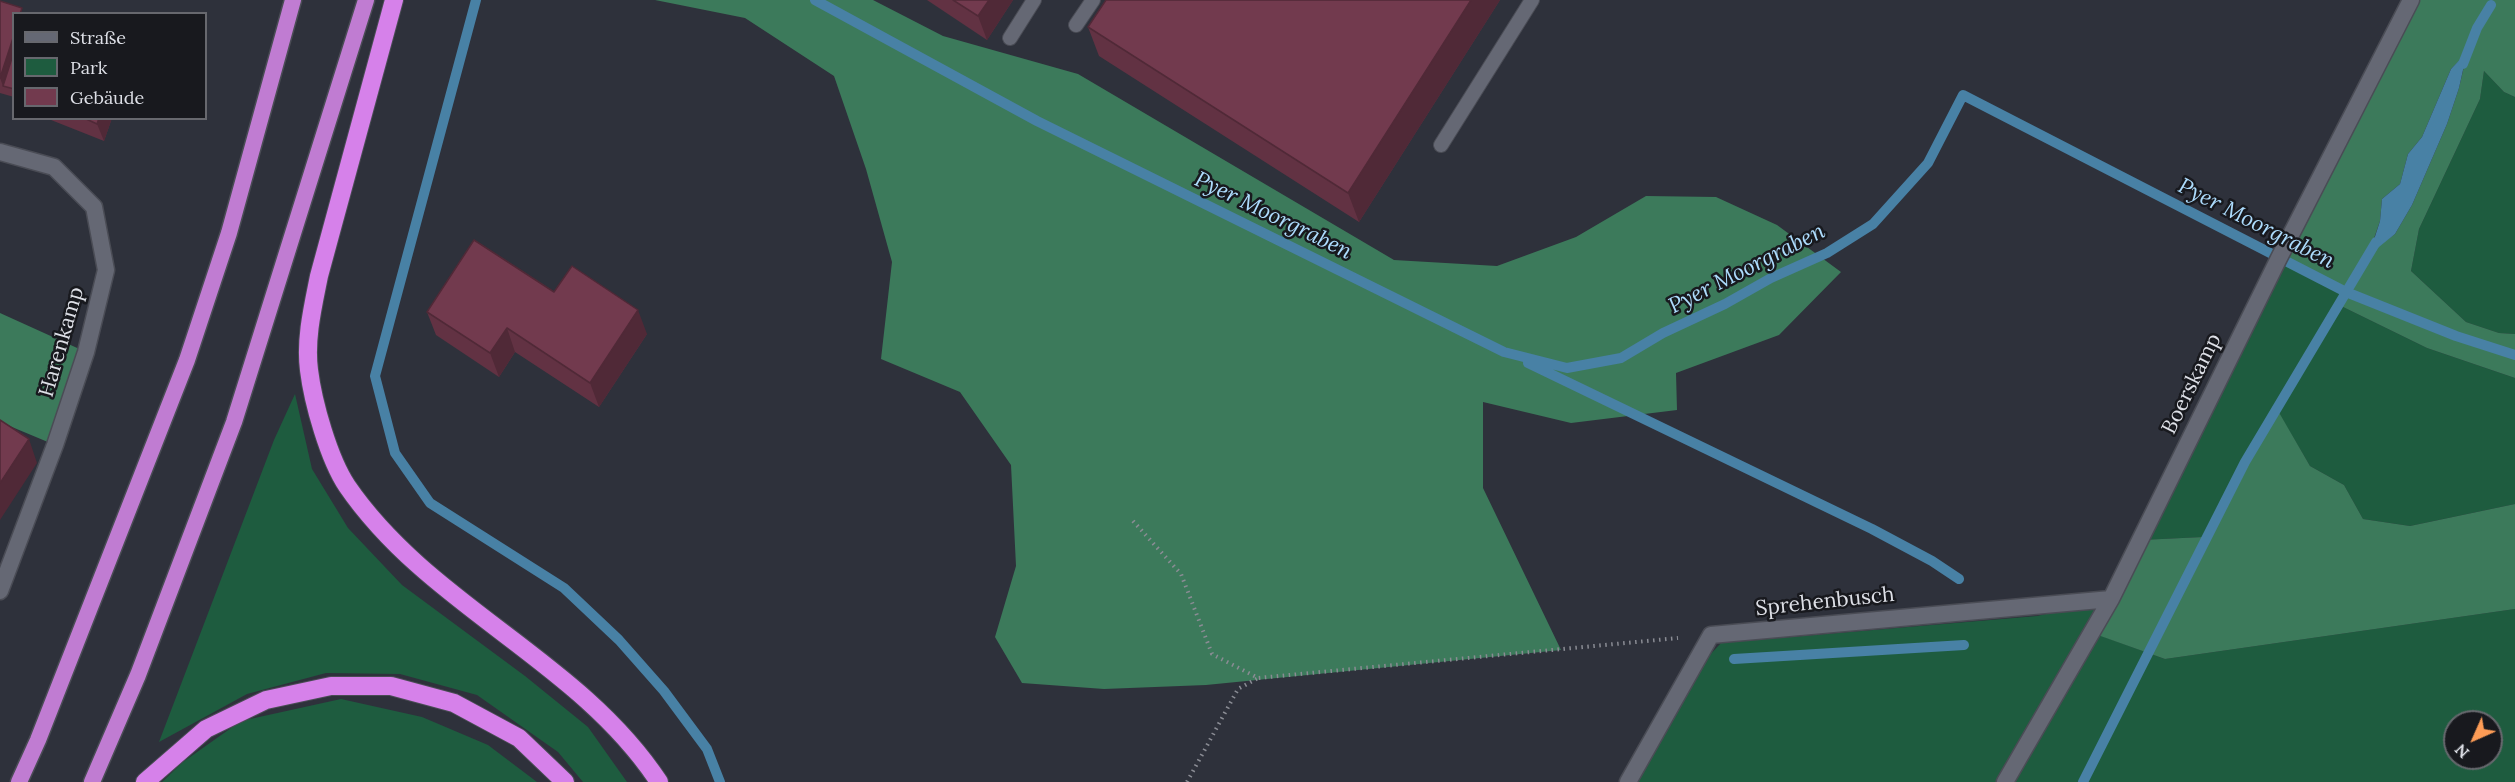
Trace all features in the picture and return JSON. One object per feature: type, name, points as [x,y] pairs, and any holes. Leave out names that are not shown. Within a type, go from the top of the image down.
[{"type":"highway","points":[[19,782],[38,740],[187,360],[229,233],[293,0]]},
{"type":"highway","points":[[92,782],[138,675],[234,422],[366,0]]},
{"type":"highway","points":[[394,0],[319,276],[310,319],[309,369],[322,430],[346,485],[387,535],[436,580],[588,698],[640,753],[659,782]]},
{"type":"highway","points":[[145,782],[206,729],[266,700],[331,686],[391,686],[454,703],[519,738],[565,782]]},
{"type":"street","name":"Boerskamp","points":[[2005,782],[2111,599],[2278,258],[2411,0]]},
{"type":"street","name":"Harenkamp","points":[[0,152],[54,167],[94,207],[106,270],[86,352],[55,445],[0,591]]},
{"type":"street","name":"Sprehenbusch","points":[[1711,635],[2111,599]]},
{"type":"street","points":[[1628,782],[1711,635]]},
{"type":"lane","points":[[1010,38],[1034,0]]},
{"type":"lane","points":[[1076,25],[1093,0]]},
{"type":"lane","points":[[1441,145],[1532,0]]},
{"type":"path","points":[[1133,521],[1180,574],[1212,654],[1258,678]]},
{"type":"path","points":[[1187,782],[1238,689],[1258,678],[1711,635]]},
{"type":"green space","points":[[655,0],[873,0],[943,36],[1078,74],[1394,260],[1497,266],[1576,237],[1646,196],[1716,197],[1777,225],[1841,272],[1779,335],[1676,373],[1677,410],[1571,423],[1483,402],[1483,488],[1561,650],[1206,685],[1104,689],[1022,683],[995,637],[1016,566],[1011,465],[960,392],[881,359],[892,262],[866,169],[834,76],[745,18]]},
{"type":"green space","points":[[2411,0],[2515,0],[2515,97],[2504,92],[2484,71],[2480,99],[2419,229],[2411,271],[2466,322],[2499,333],[2515,334],[2515,378],[2427,348],[2339,305],[2346,292],[2279,258]],"holes":[[[2467,53],[2447,124],[2412,205],[2395,234],[2369,253],[2380,221],[2382,199],[2400,184],[2408,154],[2422,137],[2451,69]]]},
{"type":"green space","points":[[2484,71],[2504,92],[2515,97],[2515,334],[2499,333],[2466,322],[2411,271],[2419,229],[2480,99]]},
{"type":"green space","points":[[2279,258],[2346,292],[2339,305],[2427,348],[2515,378],[2515,504],[2410,526],[2363,519],[2344,485],[2310,466],[2277,410],[2203,537],[2141,540]]},
{"type":"green space","points":[[0,313],[86,352],[55,445],[0,422]]},
{"type":"green space","points":[[295,394],[312,469],[348,528],[402,585],[525,676],[588,727],[627,782],[583,782],[558,752],[477,695],[400,674],[326,673],[247,694],[159,742],[274,440]]},
{"type":"green space","points":[[2277,409],[2310,466],[2344,485],[2363,519],[2410,526],[2515,504],[2515,609],[2165,659],[2092,633],[2141,540],[2203,537],[2207,533]]},
{"type":"green space","points":[[2111,599],[2093,633],[2165,659],[2515,609],[2515,782],[1637,782],[1707,658],[1721,643],[2037,616]]},
{"type":"green space","points":[[341,699],[422,717],[488,745],[537,782],[162,782],[183,762],[241,721]]},
{"type":"water","points":[[2467,52],[2459,88],[2447,124],[2412,205],[2395,234],[2369,255],[2380,221],[2382,199],[2400,184],[2408,154],[2422,137],[2451,69]]},
{"type":"building","points":[[953,0],[989,0],[978,16]]},
{"type":"building","points":[[1106,0],[1471,0],[1348,193],[1088,27]]},
{"type":"building","points":[[0,1],[22,8],[21,12],[12,12],[12,41],[0,78]]},
{"type":"building","points":[[12,58],[12,88],[3,86]]},
{"type":"building","points":[[474,240],[554,292],[572,266],[638,310],[590,383],[507,328],[490,353],[427,312]]},
{"type":"building","points":[[0,420],[29,439],[0,483]]},
{"type":"waterway","points":[[476,0],[375,376],[395,453],[430,503],[564,588],[619,640],[664,691],[707,749],[720,782]]},
{"type":"waterway","name":"Pyer Moorgraben","points":[[815,0],[1037,121],[1504,352],[1567,368],[1621,358],[1663,333],[1725,304],[1771,278],[1827,253],[1873,224],[1928,163],[1963,95],[2346,292],[2456,336],[2515,355]]},
{"type":"waterway","name":"Pyer Moorgraben","points":[[2463,64],[2477,28],[2491,5]]},
{"type":"waterway","points":[[2083,782],[2245,462],[2376,242]]},
{"type":"waterway","points":[[1528,363],[1872,529],[1932,561],[1959,579]]},
{"type":"waterway","points":[[1734,659],[1964,645]]}]
